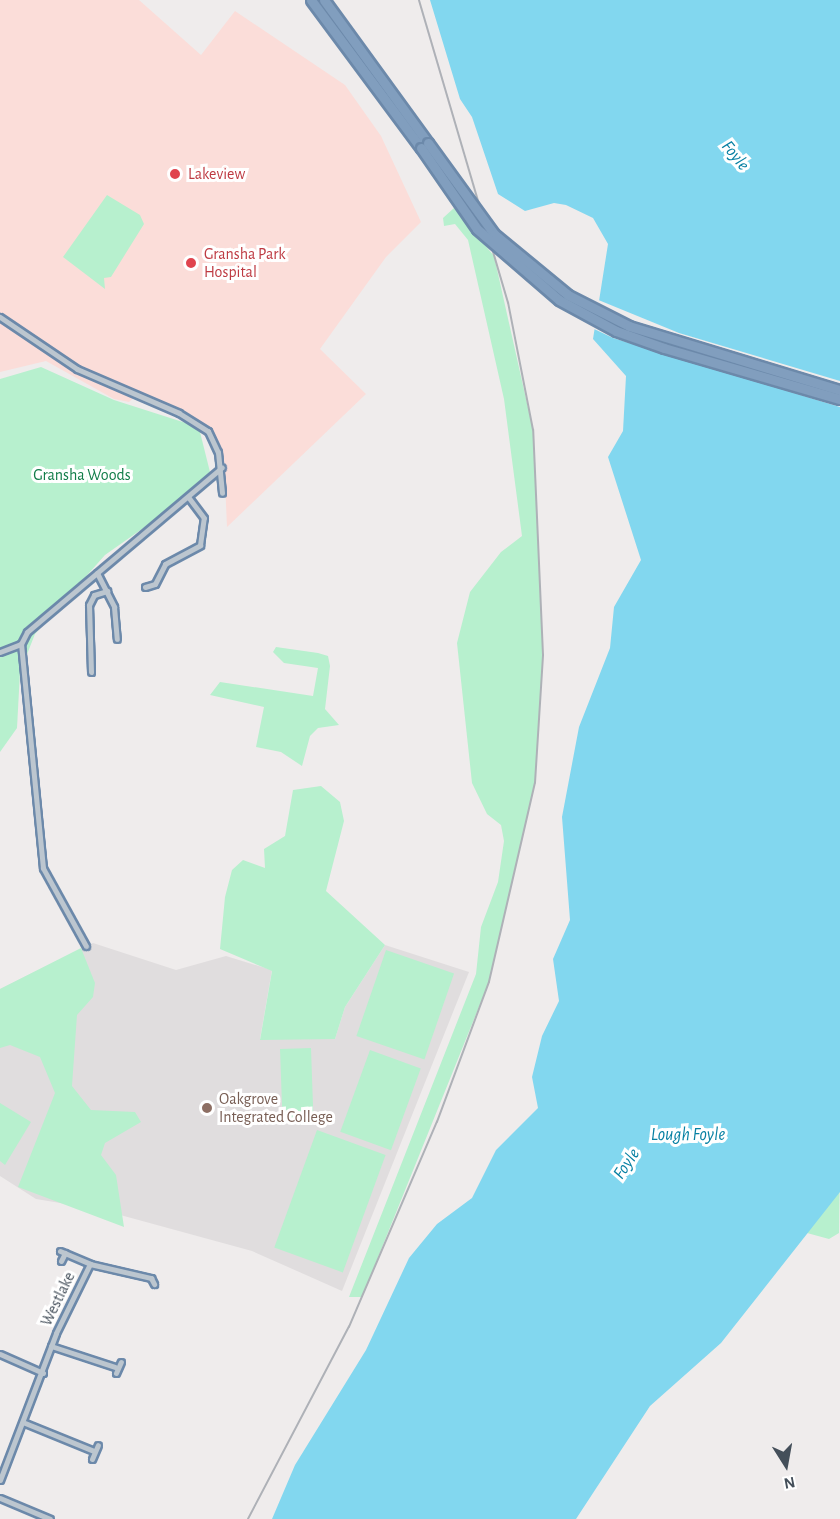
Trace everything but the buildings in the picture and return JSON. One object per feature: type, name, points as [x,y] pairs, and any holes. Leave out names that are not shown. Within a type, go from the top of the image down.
[{"type":"highway","points":[[311,0],[494,234],[567,295],[629,326],[840,390]]},
{"type":"highway","points":[[324,0],[424,146],[477,229],[559,300],[616,331],[664,348],[840,399]]},
{"type":"street","points":[[0,317],[76,369],[179,413],[208,431],[222,467],[222,494]]},
{"type":"street","points":[[86,946],[43,868],[21,644],[27,632],[189,498],[222,467]]},
{"type":"street","points":[[145,587],[155,584],[165,564],[200,544],[204,518],[189,498]]},
{"type":"street","points":[[97,573],[107,591],[117,639]]},
{"type":"street","points":[[91,672],[88,605],[94,595],[107,591]]},
{"type":"street","points":[[0,652],[21,644]]},
{"type":"street","name":"Westlake","points":[[61,1261],[63,1252],[90,1264],[152,1281],[156,1274]]},
{"type":"street","name":"Westlake","points":[[0,1480],[25,1423],[51,1346],[90,1264]]},
{"type":"street","name":"Westlake","points":[[51,1346],[116,1370],[121,1362]]},
{"type":"street","points":[[0,1354],[43,1373]]},
{"type":"street","points":[[25,1423],[94,1451]]},
{"type":"street","points":[[92,1459],[98,1445]]},
{"type":"street","points":[[0,1498],[50,1519]]},
{"type":"shaded area","name":"Gransha Park Hospital","points":[[0,0],[139,0],[201,55],[235,11],[345,85],[381,136],[421,222],[386,257],[320,349],[366,394],[227,527],[224,459],[212,430],[174,406],[138,394],[129,402],[114,399],[46,361],[0,372]]},
{"type":"shaded area","name":"Oakgrove Integrated College","points":[[93,943],[176,970],[226,956],[272,970],[260,1039],[335,1039],[345,1007],[385,945],[469,972],[342,1291],[252,1251],[102,1210],[36,1199],[0,1176],[0,989]]},
{"type":"green space","points":[[107,195],[140,215],[144,224],[111,277],[104,278],[105,289],[63,257]]},
{"type":"green space","points":[[454,208],[494,256],[533,430],[543,655],[535,783],[489,982],[362,1297],[349,1297],[476,974],[481,927],[498,882],[504,841],[501,825],[487,814],[472,783],[457,643],[470,592],[501,552],[522,536],[504,399],[468,240],[455,224],[444,226],[443,218]]},
{"type":"green space","name":"Gransha Woods","points":[[41,367],[114,400],[189,424],[200,432],[210,472],[186,498],[105,555],[35,634],[20,672],[17,728],[0,752],[0,379]]},
{"type":"green space","points":[[276,647],[328,656],[330,666],[325,709],[339,725],[318,728],[310,736],[302,766],[281,752],[256,747],[264,707],[210,695],[220,682],[313,696],[318,668],[284,663],[273,652]]},
{"type":"green space","points":[[321,786],[340,802],[344,821],[326,891],[385,945],[345,1007],[335,1039],[260,1040],[272,971],[220,949],[225,897],[232,870],[243,860],[265,868],[264,849],[285,836],[293,790]]},
{"type":"green space","points":[[81,948],[95,983],[93,997],[77,1015],[72,1086],[91,1110],[135,1112],[141,1122],[105,1143],[101,1155],[116,1175],[124,1227],[18,1187],[55,1093],[40,1057],[10,1045],[0,1048],[0,989]]},
{"type":"green space","points":[[386,950],[454,973],[424,1059],[356,1036]]},
{"type":"green space","points":[[311,1048],[313,1119],[282,1120],[280,1049]]},
{"type":"green space","points":[[370,1050],[421,1068],[391,1150],[340,1132]]},
{"type":"green space","points":[[0,1103],[31,1122],[5,1165],[0,1161]]},
{"type":"green space","points":[[317,1130],[386,1155],[343,1272],[274,1247]]},
{"type":"green space","points":[[840,1158],[839,1233],[829,1239],[807,1233],[786,1246]]},
{"type":"water","name":"Lough Foyle","points":[[430,0],[840,0],[840,1192],[721,1343],[650,1406],[576,1519],[272,1519],[295,1465],[366,1350],[409,1258],[437,1224],[472,1198],[496,1150],[538,1108],[532,1077],[542,1036],[559,1001],[553,959],[570,920],[562,817],[579,727],[610,648],[614,607],[641,560],[608,457],[623,431],[626,376],[593,339],[608,244],[593,218],[566,205],[554,203],[525,211],[498,194],[472,117],[460,99]]},
{"type":"pier","points":[[596,299],[679,333],[840,381],[840,407],[613,338],[592,328]]},
{"type":"railway","points":[[248,1519],[349,1327],[437,1122],[489,982],[535,783],[543,655],[533,430],[508,303],[419,0]]},
{"type":"place","name":"Lakeview","points":[[175,174]]},
{"type":"place","name":"Gransha Park Hospital","points":[[191,263]]},
{"type":"place","name":"Oakgrove Integrated College","points":[[207,1108]]},
{"type":"water label","name":"Foyle","points":[[735,156]]},
{"type":"water label","name":"Foyle","points":[[627,1164]]}]
